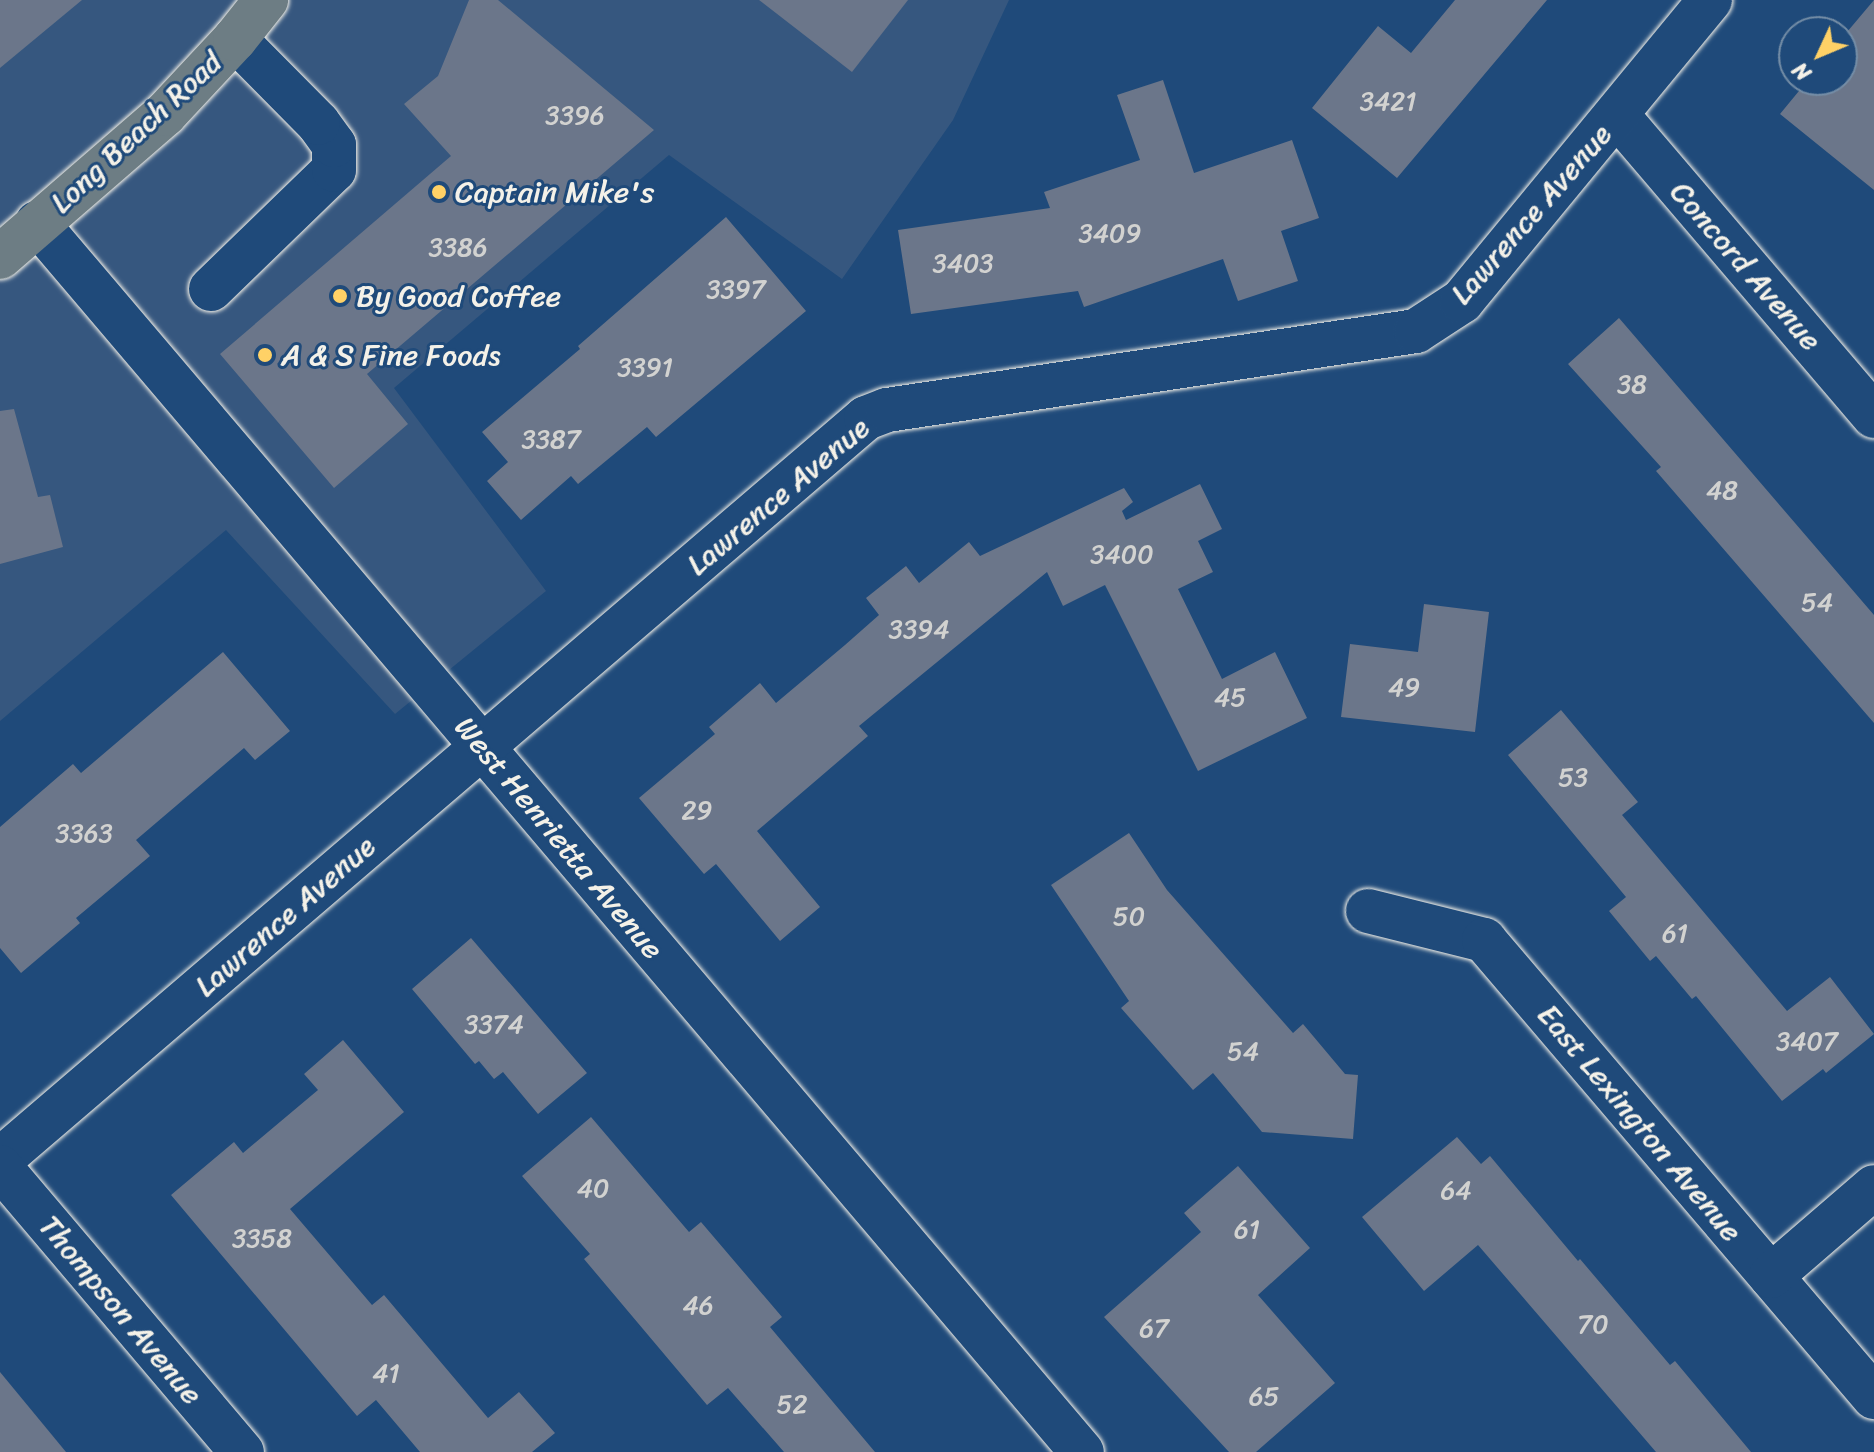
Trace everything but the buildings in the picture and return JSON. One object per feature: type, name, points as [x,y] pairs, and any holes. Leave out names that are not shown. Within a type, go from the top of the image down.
[{"type":"main road","name":"Long Beach Road","points":[[0,257],[165,114],[235,39],[266,0]]},
{"type":"street","name":"Lawrence Avenue","points":[[0,1160],[866,418],[887,410],[1416,331],[1462,301],[1710,0]]},
{"type":"street","points":[[211,289],[334,170],[334,145],[318,123],[235,39]]},
{"type":"street","name":"Concord Avenue","points":[[1617,115],[1874,416]]},
{"type":"street","name":"West Henrietta Avenue","points":[[37,223],[1082,1452]]},
{"type":"street","name":"East Lexington Avenue","points":[[1368,911],[1484,940],[1874,1397]]},
{"type":"street","name":"Thompson Avenue","points":[[0,1167],[242,1452]]},
{"type":"street","points":[[1771,1276],[1874,1187]]},
{"type":"shaded area","points":[[0,0],[1009,0],[953,120],[842,279],[669,155],[394,388],[546,591],[395,714],[226,530],[0,721]]},
{"type":"place","name":"Captain Mike's","points":[[439,192]]},
{"type":"place","name":"By Good Coffee","points":[[340,296]]},
{"type":"place","name":"A & S Fine Foods","points":[[265,355]]}]
